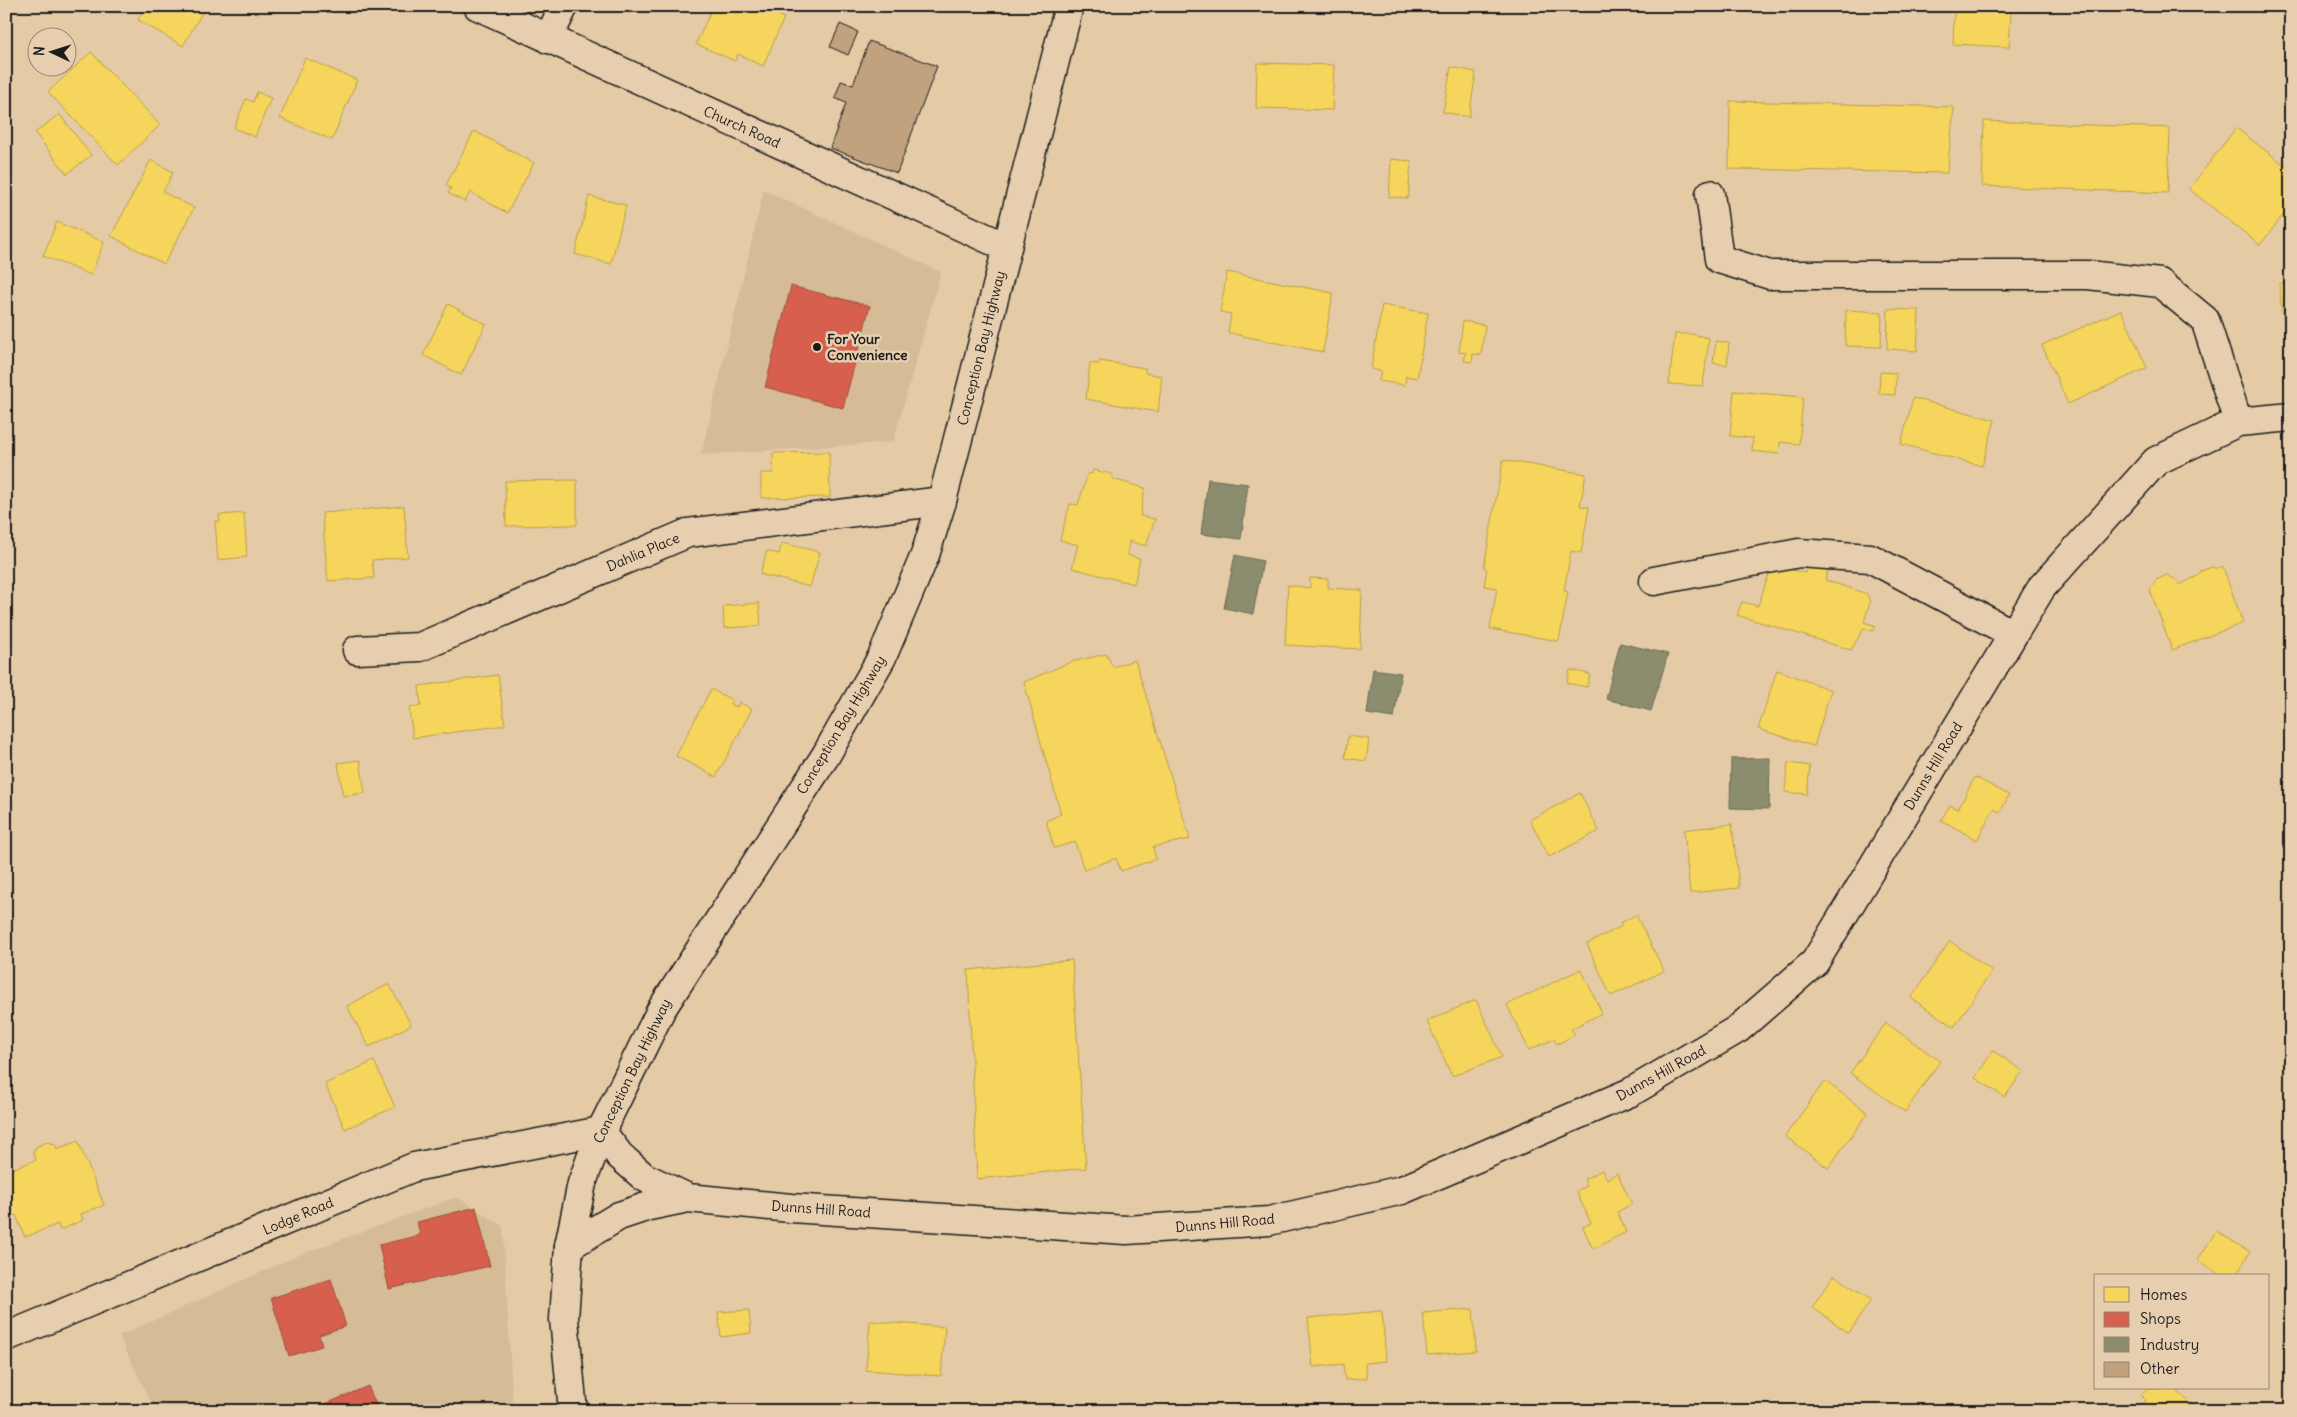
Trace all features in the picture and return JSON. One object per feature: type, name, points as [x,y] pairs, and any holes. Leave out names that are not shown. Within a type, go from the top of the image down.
[{"type":"street","name":"Church Road","points":[[478,6],[1006,247]]},
{"type":"street","points":[[548,39],[564,6]]},
{"type":"street","name":"Conception Bay Highway","points":[[573,1411],[564,1319],[569,1246],[582,1183],[600,1131],[661,1010],[826,755],[882,657],[925,555],[942,501],[1069,6]]},
{"type":"street","points":[[1710,194],[1719,259],[1770,275],[2088,275],[2160,283],[2205,320],[2238,422]]},
{"type":"street","name":"Dunns Hill Road","points":[[569,1246],[619,1216],[649,1206],[688,1198],[791,1208],[1126,1230],[1269,1221],[1402,1190],[1631,1092],[1738,1029],[1815,962],[2042,587],[2156,461],[2238,422],[2291,417]]},
{"type":"street","name":"Dahlia Place","points":[[357,650],[420,647],[688,533],[942,501]]},
{"type":"street","points":[[1654,582],[1799,553],[1870,558],[2013,634]]},
{"type":"street","name":"Dunns Hill Road","points":[[600,1131],[620,1156],[644,1177],[688,1198]]},
{"type":"street","name":"Lodge Road","points":[[6,1336],[414,1168],[600,1131]]},
{"type":"shaded area","points":[[764,190],[941,272],[893,442],[701,455]]},
{"type":"shaded area","points":[[457,1197],[503,1226],[513,1411],[155,1411],[119,1336],[299,1255]]},
{"type":"building: Homes","points":[[145,6],[206,6],[183,46],[138,20]]},
{"type":"building: Homes","points":[[713,6],[757,6],[764,9],[765,6],[785,6],[780,16],[784,18],[763,66],[738,54],[735,61],[696,44]]},
{"type":"building: Homes","points":[[1327,6],[1370,6],[1369,12]]},
{"type":"building: Homes","points":[[1948,6],[2037,6],[2037,12],[2011,11],[2009,47],[1953,44],[1954,11],[1947,11]]},
{"type":"building: Homes","points":[[91,52],[160,125],[118,165],[48,92],[63,78],[78,78],[78,64]]},
{"type":"building: Homes","points":[[305,58],[357,80],[332,140],[280,118]]},
{"type":"building: Homes","points":[[1257,63],[1334,65],[1332,110],[1256,108]]},
{"type":"building: Homes","points":[[1451,67],[1476,72],[1469,117],[1443,112]]},
{"type":"building: Homes","points":[[257,92],[271,98],[255,137],[234,128],[246,99],[253,102]]},
{"type":"building: Homes","points":[[1730,101],[1954,107],[1947,173],[1729,169]]},
{"type":"building: Homes","points":[[59,114],[91,155],[67,174],[35,133]]},
{"type":"building: Homes","points":[[1984,121],[2170,128],[2168,193],[1982,186]]},
{"type":"building: Homes","points":[[2236,128],[2291,170],[2291,205],[2260,245],[2189,189]]},
{"type":"building: Homes","points":[[474,131],[534,163],[507,213],[470,192],[465,202],[448,193],[451,188],[446,185]]},
{"type":"building: Homes","points":[[1391,159],[1411,161],[1408,198],[1389,197]]},
{"type":"building: Homes","points":[[151,160],[173,172],[163,192],[194,208],[164,264],[111,236]]},
{"type":"building: Homes","points":[[589,196],[626,205],[611,264],[575,254]]},
{"type":"building: Homes","points":[[57,222],[104,242],[91,275],[43,256]]},
{"type":"building: Homes","points":[[1227,272],[1333,293],[1323,352],[1228,332],[1231,314],[1220,312]]},
{"type":"building: Homes","points":[[2291,283],[2291,344],[2286,345],[2279,284]]},
{"type":"building: Homes","points":[[448,304],[486,324],[461,375],[423,355]]},
{"type":"building: Homes","points":[[1382,305],[1428,313],[1417,378],[1406,376],[1405,385],[1379,381],[1381,371],[1371,369]]},
{"type":"building: Homes","points":[[1888,309],[1919,310],[1917,351],[1887,349]]},
{"type":"building: Homes","points":[[1846,310],[1882,312],[1881,347],[1845,346]]},
{"type":"building: Homes","points":[[2121,310],[2147,368],[2068,404],[2042,345]]},
{"type":"building: Homes","points":[[1463,321],[1485,325],[1481,355],[1473,354],[1472,362],[1464,361],[1466,353],[1459,352]]},
{"type":"building: Homes","points":[[1675,334],[1692,334],[1709,338],[1703,386],[1669,384]]},
{"type":"building: Homes","points":[[1716,341],[1729,343],[1727,365],[1713,363]]},
{"type":"building: Homes","points":[[1100,361],[1145,368],[1145,373],[1162,376],[1158,412],[1086,399],[1090,363],[1098,364]]},
{"type":"building: Homes","points":[[1880,372],[1896,373],[1895,395],[1879,394]]},
{"type":"building: Homes","points":[[1734,391],[1803,397],[1799,444],[1780,442],[1779,454],[1752,451],[1753,438],[1730,436]]},
{"type":"building: Homes","points":[[1913,398],[1995,420],[1982,466],[1901,444]]},
{"type":"building: Homes","points":[[829,452],[830,497],[761,498],[761,473],[773,473],[773,453]]},
{"type":"building: Homes","points":[[1503,460],[1586,474],[1580,506],[1589,507],[1581,553],[1571,551],[1564,591],[1568,592],[1559,641],[1490,629],[1497,588],[1484,586],[1487,569],[1484,567]]},
{"type":"building: Homes","points":[[1093,470],[1112,474],[1112,479],[1145,488],[1140,516],[1155,519],[1146,546],[1129,541],[1127,555],[1140,559],[1134,584],[1072,568],[1078,545],[1060,540],[1070,504],[1078,505],[1088,473],[1092,474]]},
{"type":"building: Homes","points":[[577,480],[577,525],[506,526],[505,481]]},
{"type":"building: Homes","points":[[404,506],[408,557],[372,560],[374,578],[328,581],[322,513]]},
{"type":"building: Homes","points":[[244,513],[247,557],[218,560],[215,521],[220,521],[219,515]]},
{"type":"building: Homes","points":[[782,543],[820,552],[810,587],[760,574],[767,551],[779,554]]},
{"type":"building: Homes","points":[[1812,556],[1831,561],[1825,580],[1867,594],[1870,602],[1864,622],[1876,626],[1873,631],[1864,628],[1851,650],[1737,615],[1742,602],[1758,606],[1772,565],[1805,573]]},
{"type":"building: Homes","points":[[2212,567],[2217,569],[2223,567],[2243,623],[2172,650],[2150,590],[2156,580],[2167,575],[2178,581],[2179,585],[2198,576],[2201,571]]},
{"type":"building: Homes","points":[[1310,578],[1328,579],[1328,588],[1362,590],[1360,649],[1285,645],[1288,585],[1310,588]]},
{"type":"building: Homes","points":[[759,603],[761,626],[724,628],[723,606]]},
{"type":"building: Homes","points":[[1106,654],[1113,667],[1135,660],[1190,839],[1153,847],[1156,859],[1121,871],[1116,858],[1084,870],[1075,842],[1054,848],[1046,821],[1061,814],[1024,682],[1071,662]]},
{"type":"building: Homes","points":[[1570,670],[1590,674],[1587,687],[1567,683]]},
{"type":"building: Homes","points":[[1777,670],[1831,690],[1814,746],[1758,729]]},
{"type":"building: Homes","points":[[498,675],[505,725],[413,738],[409,708],[421,706],[419,686]]},
{"type":"building: Homes","points":[[711,689],[732,700],[730,704],[737,707],[739,702],[752,709],[716,777],[676,756]]},
{"type":"building: Homes","points":[[1348,736],[1369,739],[1366,761],[1345,758]]},
{"type":"building: Homes","points":[[360,760],[365,793],[343,796],[338,763]]},
{"type":"building: Homes","points":[[1788,763],[1810,766],[1807,794],[1785,792]]},
{"type":"building: Homes","points":[[1975,777],[2009,795],[2000,812],[1994,809],[1977,840],[1941,820],[1950,805],[1958,809]]},
{"type":"building: Homes","points":[[1580,793],[1599,831],[1549,857],[1530,820]]},
{"type":"building: Homes","points":[[1732,824],[1739,888],[1690,893],[1684,830]]},
{"type":"building: Homes","points":[[1636,915],[1664,971],[1611,996],[1587,944],[1622,926],[1620,923]]},
{"type":"building: Homes","points":[[1950,941],[1992,971],[1954,1027],[1911,998]]},
{"type":"building: Homes","points":[[1072,960],[1086,1168],[977,1179],[968,970]]},
{"type":"building: Homes","points":[[1581,969],[1602,1013],[1571,1029],[1575,1035],[1557,1044],[1554,1039],[1529,1050],[1507,1005]]},
{"type":"building: Homes","points":[[389,984],[411,1025],[369,1047],[347,1006]]},
{"type":"building: Homes","points":[[1476,1000],[1502,1057],[1452,1076],[1427,1021]]},
{"type":"building: Homes","points":[[1886,1023],[1940,1061],[1905,1112],[1850,1073]]},
{"type":"building: Homes","points":[[1993,1051],[2023,1071],[2005,1097],[1975,1078]]},
{"type":"building: Homes","points":[[374,1061],[395,1107],[345,1129],[325,1084]]},
{"type":"building: Homes","points":[[1825,1081],[1868,1113],[1828,1168],[1785,1136]]},
{"type":"building: Homes","points":[[78,1141],[104,1205],[81,1214],[83,1220],[60,1230],[58,1224],[25,1237],[16,1215],[12,1217],[6,1201],[6,1171],[36,1160],[33,1153],[36,1147],[46,1142],[55,1144],[57,1149]]},
{"type":"building: Homes","points":[[1602,1170],[1607,1179],[1617,1173],[1632,1204],[1617,1212],[1626,1232],[1593,1249],[1583,1227],[1591,1223],[1576,1191],[1587,1186],[1584,1179]]},
{"type":"building: Homes","points":[[2216,1231],[2250,1252],[2236,1274],[2219,1274],[2198,1260]]},
{"type":"building: Homes","points":[[1834,1275],[1871,1300],[1849,1333],[1812,1307]]},
{"type":"building: Homes","points":[[1473,1309],[1476,1351],[1427,1355],[1423,1313]]},
{"type":"building: Homes","points":[[749,1310],[751,1333],[721,1337],[718,1312]]},
{"type":"building: Homes","points":[[1382,1311],[1386,1361],[1365,1363],[1367,1378],[1345,1380],[1343,1364],[1313,1367],[1308,1318]]},
{"type":"building: Homes","points":[[870,1321],[945,1327],[941,1376],[866,1370]]},
{"type":"building: Homes","points":[[2145,1390],[2176,1390],[2199,1411],[2136,1411],[2146,1400],[2141,1395]]},
{"type":"building: Shops","name":"For Your Convenience","points":[[791,286],[870,306],[843,408],[765,387]]},
{"type":"building: Shops","points":[[476,1207],[490,1266],[389,1289],[379,1245],[420,1235],[417,1222]]},
{"type":"building: Shops","points":[[331,1279],[346,1326],[319,1335],[322,1346],[289,1356],[271,1298]]},
{"type":"building: Shops","points":[[368,1386],[379,1411],[309,1411]]},
{"type":"building: Industry","points":[[1208,479],[1248,484],[1241,539],[1201,534]]},
{"type":"building: Industry","points":[[1235,555],[1263,561],[1253,614],[1224,608]]},
{"type":"building: Industry","points":[[1620,643],[1668,654],[1651,711],[1606,699]]},
{"type":"building: Industry","points":[[1373,669],[1401,673],[1394,718],[1367,714]]},
{"type":"building: Industry","points":[[1770,758],[1769,809],[1730,808],[1731,759]]},
{"type":"building: Other","points":[[840,24],[858,32],[848,55],[830,47]]},
{"type":"building: Other","points":[[869,41],[937,66],[897,173],[830,148],[846,103],[835,98],[841,81],[853,85]]},
{"type":"place","name":"For Your Convenience","points":[[817,347]]}]
